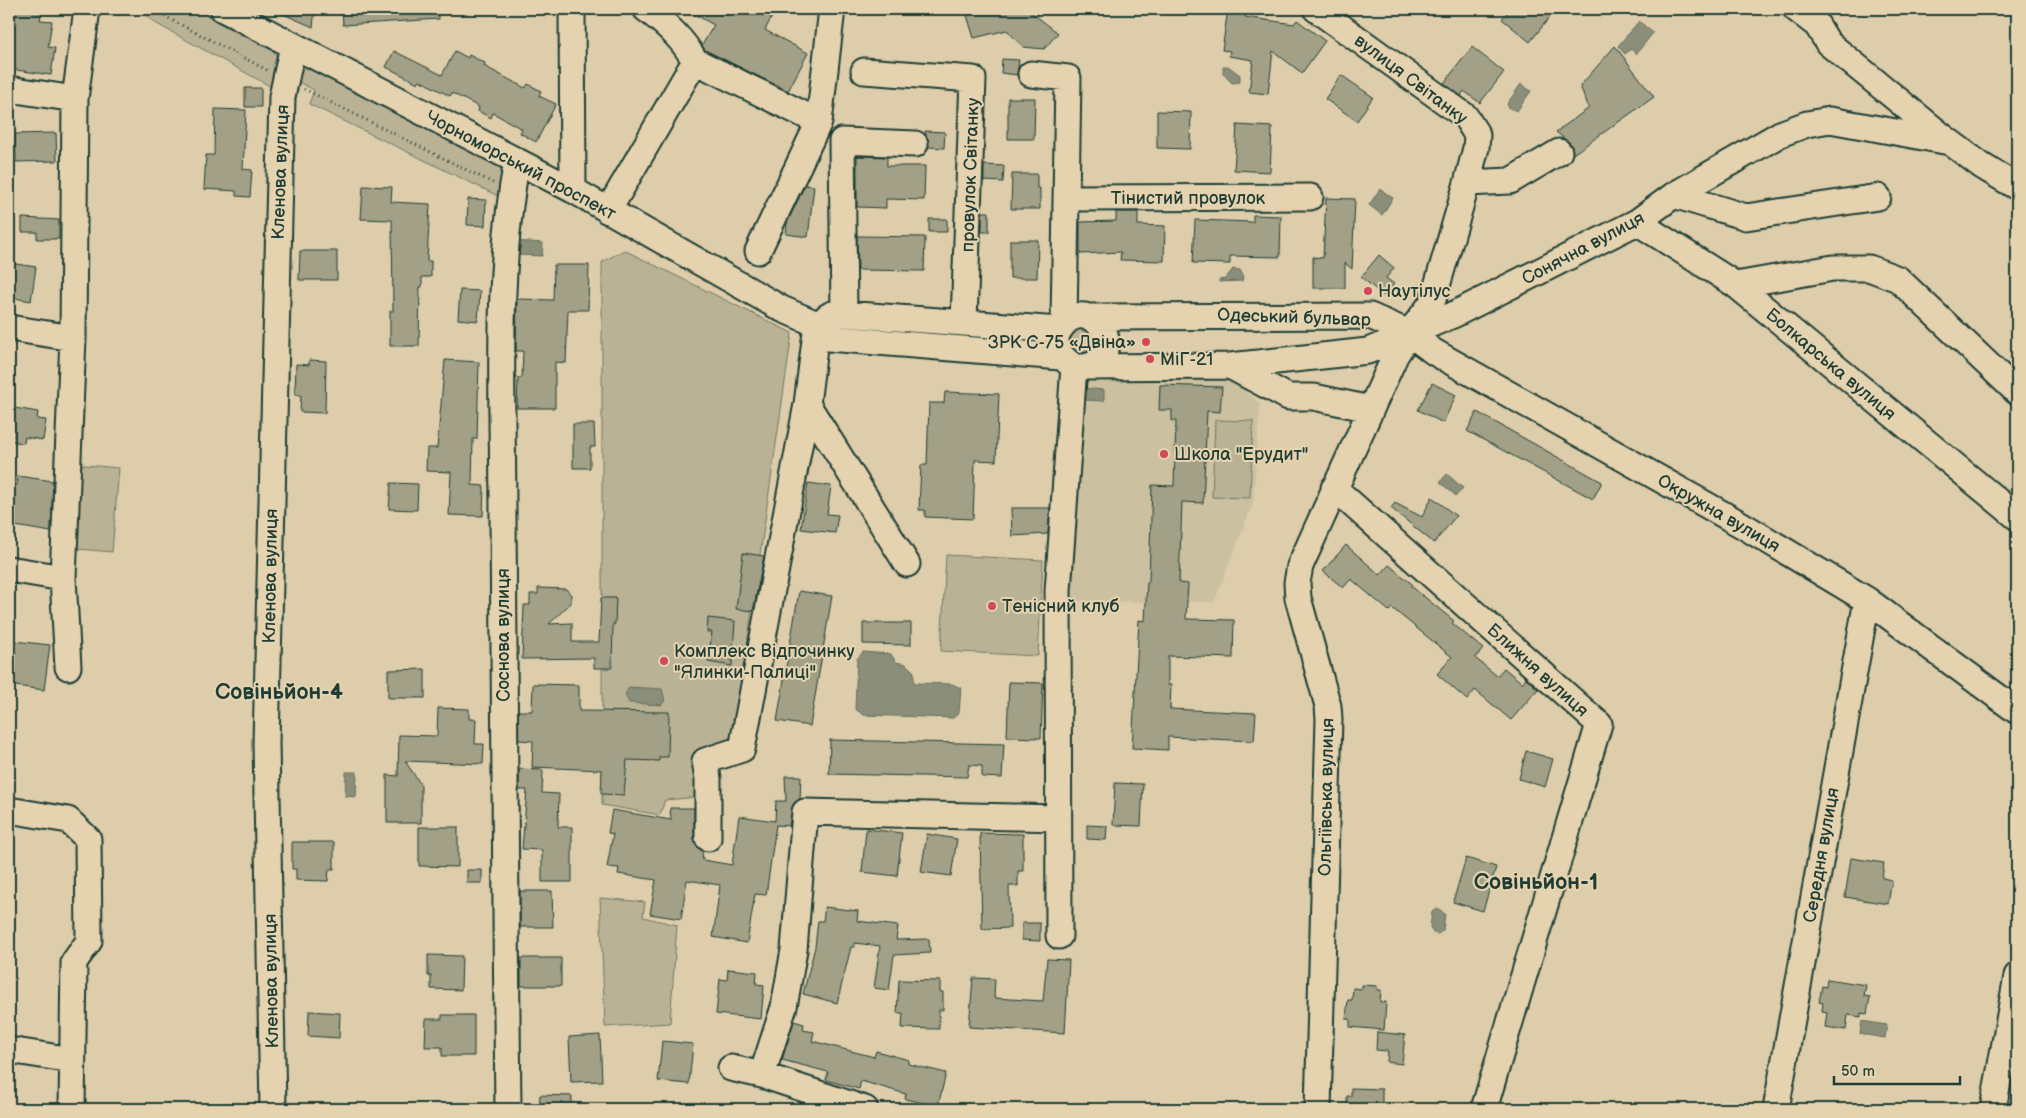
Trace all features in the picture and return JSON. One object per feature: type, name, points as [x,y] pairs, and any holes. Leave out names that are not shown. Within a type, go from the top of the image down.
[{"type":"street","points":[[68,667],[63,578],[73,338],[75,99],[87,9]]},
{"type":"street","name":"Чорноморський проспект","points":[[223,9],[573,190],[782,309],[817,324]]},
{"type":"street","points":[[572,9],[573,190]]},
{"type":"street","points":[[646,9],[664,23],[687,46],[696,61],[819,122]]},
{"type":"street","points":[[758,251],[819,122],[832,9]]},
{"type":"street","name":"вулиця Світанку","points":[[1316,9],[1464,116],[1477,135],[1476,148],[1467,183],[1432,303],[1409,332]]},
{"type":"street","points":[[1796,9],[1817,25],[1828,43],[1950,142],[1982,166],[2017,187]]},
{"type":"street","name":"Кленова вулиця","points":[[273,1109],[266,742],[282,97],[293,45]]},
{"type":"street","points":[[608,211],[696,61]]},
{"type":"street","name":"провулок Світанку","points":[[864,71],[973,79],[964,321]]},
{"type":"street","points":[[788,105],[824,72]]},
{"type":"street","points":[[1030,74],[1068,78],[1066,198],[1071,349],[1058,591],[1059,936]]},
{"type":"street","points":[[9,88],[75,99]]},
{"type":"street","name":"Сонячна вулиця","points":[[1409,332],[1453,315],[1637,222],[1674,195],[1780,134],[1807,124],[1830,120],[1950,142]]},
{"type":"street","points":[[844,314],[842,141],[915,144]]},
{"type":"street","points":[[1467,183],[1510,181],[1559,152]]},
{"type":"street","name":"Соснова вулиця","points":[[508,1109],[503,680],[502,326],[511,192],[517,161]]},
{"type":"street","points":[[1674,195],[1746,217],[1878,197]]},
{"type":"street","name":"Тінистий провулок","points":[[1066,198],[1310,197]]},
{"type":"street","name":"Болкарська вулиця","points":[[1637,222],[1736,285],[2017,517]]},
{"type":"street","points":[[1736,285],[1833,268],[1869,268],[1898,279],[2017,392]]},
{"type":"street","name":"Одеський бульвар","points":[[1071,349],[964,321],[832,314],[817,324],[828,338],[1071,349],[1230,366],[1368,351],[1409,332]]},
{"type":"street","name":"Одеський бульвар","points":[[1071,349],[1072,318],[1370,316],[1409,332]]},
{"type":"street","points":[[1071,349],[1105,352],[1107,341],[1105,331],[1093,319]]},
{"type":"street","points":[[708,838],[708,779],[705,761],[742,749],[807,404],[817,324]]},
{"type":"street","points":[[9,328],[73,338]]},
{"type":"street","name":"Ольгіївська вулиця","points":[[1318,1109],[1329,719],[1328,706],[1298,598],[1297,583],[1300,566],[1334,488],[1395,356],[1409,332]]},
{"type":"street","name":"Окружна вулиця","points":[[1409,332],[1434,352],[1742,525],[1867,600],[2017,711]]},
{"type":"street","points":[[1230,366],[1288,397],[1314,397],[1370,409]]},
{"type":"street","points":[[807,404],[907,564]]},
{"type":"street","name":"Ближня вулиця","points":[[1334,488],[1599,724],[1484,1109]]},
{"type":"street","points":[[9,569],[63,578]]},
{"type":"street","name":"Середня вулиця","points":[[1776,1109],[1867,600]]},
{"type":"street","points":[[9,810],[68,820],[88,839],[89,941],[74,962],[72,1109]]},
{"type":"street","points":[[762,1075],[784,1007],[794,950],[805,812],[1058,818]]},
{"type":"street","points":[[1993,1109],[2017,976]]},
{"type":"street","points":[[9,1050],[72,1060]]},
{"type":"street","points":[[731,1068],[762,1075],[865,1109]]},
{"type":"path","points":[[151,9],[285,80],[511,192]]},
{"type":"shaded area","points":[[136,9],[195,9],[273,50],[277,57],[277,90],[157,24]]},
{"type":"shaded area","points":[[1639,21],[1653,33],[1636,54],[1631,49],[1625,54],[1618,46]]},
{"type":"shaded area","points":[[305,65],[498,161],[505,180],[502,198],[309,104],[314,90],[295,80],[296,69]]},
{"type":"shaded area","points":[[1228,66],[1240,75],[1240,82],[1232,83],[1223,74],[1223,67]]},
{"type":"shaded area","points":[[1521,84],[1531,91],[1517,111],[1509,108],[1507,104]]},
{"type":"shaded area","points":[[1380,189],[1393,198],[1382,215],[1369,205]]},
{"type":"shaded area","points":[[516,241],[543,243],[542,256],[515,255]]},
{"type":"shaded area","points":[[624,250],[792,333],[733,742],[700,797],[665,800],[660,815],[602,805],[602,262]]},
{"type":"shaded area","points":[[1233,269],[1240,270],[1243,275],[1242,281],[1219,282],[1219,280],[1225,279]]},
{"type":"shaded area","points":[[1083,326],[1094,332],[1096,349],[1081,358],[1067,348],[1070,334]]},
{"type":"shaded area","name":"Школа \"Ерудит\"","points":[[1222,374],[1235,382],[1260,404],[1253,503],[1214,602],[1063,601],[1076,376]]},
{"type":"shaded area","points":[[1080,388],[1104,390],[1104,401],[1084,400]]},
{"type":"shaded area","points":[[1215,420],[1253,421],[1250,498],[1212,497]]},
{"type":"shaded area","points":[[75,464],[119,468],[112,552],[68,548]]},
{"type":"shaded area","points":[[1447,474],[1463,488],[1456,496],[1440,482]]},
{"type":"shaded area","name":"Тенісний клуб","points":[[946,555],[1043,560],[1038,656],[941,651]]},
{"type":"shaded area","points":[[863,652],[891,654],[896,662],[906,664],[914,672],[914,683],[952,684],[961,688],[959,713],[953,718],[864,715],[855,709],[857,659]]},
{"type":"shaded area","points":[[629,687],[662,689],[665,701],[661,705],[629,703],[625,695]]},
{"type":"shaded area","points":[[346,772],[357,772],[356,797],[345,796]]},
{"type":"shaded area","points":[[600,898],[645,902],[643,917],[677,925],[670,1023],[605,1027]]},
{"type":"shaded area","points":[[1438,908],[1445,914],[1443,930],[1438,934],[1433,933],[1430,927],[1432,912]]},
{"type":"shaded area","points":[[1862,1021],[1887,1025],[1885,1038],[1860,1034]]},
{"type":"building","points":[[16,9],[42,9],[40,20],[52,21],[48,47],[55,48],[51,75],[9,69]]},
{"type":"building","points":[[272,9],[315,9],[313,27]]},
{"type":"building","points":[[342,9],[438,9],[439,19],[343,25]]},
{"type":"building","points":[[685,9],[776,9],[765,30],[808,53],[788,91],[705,50],[702,45],[714,25]]},
{"type":"building","points":[[965,9],[1027,9],[1058,33],[1044,49],[1023,47],[1007,30],[974,38]]},
{"type":"building","points":[[1228,9],[1246,9],[1245,17],[1294,24],[1297,20],[1325,41],[1302,73],[1273,51],[1268,94],[1249,92],[1253,60],[1229,56],[1230,51],[1222,50]]},
{"type":"building","points":[[1510,9],[1556,9],[1530,42],[1502,19]]},
{"type":"building","points":[[1615,46],[1654,97],[1573,154],[1571,144],[1556,132],[1589,108],[1580,86]]},
{"type":"building","points":[[1472,47],[1504,72],[1480,103],[1464,91],[1461,96],[1444,83]]},
{"type":"building","points":[[394,51],[442,75],[455,51],[468,58],[469,55],[485,63],[484,66],[525,88],[528,84],[541,91],[539,96],[556,104],[536,142],[520,133],[522,129],[493,113],[491,118],[478,111],[479,107],[452,93],[450,96],[419,80],[418,83],[386,67]]},
{"type":"building","points":[[1002,59],[1019,60],[1017,75],[1001,73]]},
{"type":"building","points":[[1341,75],[1373,97],[1357,121],[1325,99]]},
{"type":"building","points":[[245,88],[261,88],[261,107],[245,107]]},
{"type":"building","points":[[1008,98],[1035,98],[1034,139],[1008,139]]},
{"type":"building","points":[[215,109],[246,110],[243,169],[252,170],[250,197],[236,196],[236,191],[204,189],[206,155],[214,155]]},
{"type":"building","points":[[1157,111],[1191,112],[1190,149],[1157,148]]},
{"type":"building","points":[[1237,125],[1272,127],[1270,172],[1234,170]]},
{"type":"building","points":[[925,131],[945,132],[944,148],[929,147]]},
{"type":"building","points":[[56,133],[57,161],[16,162],[15,134]]},
{"type":"building","points":[[857,156],[887,157],[887,166],[925,166],[924,200],[886,199],[886,208],[857,207]]},
{"type":"building","points":[[984,165],[1004,166],[1003,182],[984,181]]},
{"type":"building","points":[[1012,174],[1037,174],[1037,188],[1040,188],[1040,209],[1011,209]]},
{"type":"building","points":[[805,185],[814,186],[808,237],[786,234],[787,223]]},
{"type":"building","points":[[363,186],[392,187],[391,202],[430,204],[427,261],[431,261],[431,277],[422,277],[422,287],[420,287],[419,346],[390,346],[390,311],[393,311],[392,220],[361,219]]},
{"type":"building","points":[[1326,198],[1355,199],[1352,269],[1345,263],[1345,288],[1313,288],[1313,257],[1323,258]]},
{"type":"building","points":[[468,199],[486,200],[485,226],[467,225]]},
{"type":"building","points":[[982,212],[989,212],[989,232],[982,232]]},
{"type":"building","points":[[1116,212],[1138,212],[1138,225],[1165,226],[1164,261],[1120,260],[1121,252],[1080,254],[1080,222],[1116,221]]},
{"type":"building","points":[[1253,215],[1281,216],[1280,257],[1230,256],[1230,264],[1193,263],[1195,220],[1253,222]]},
{"type":"building","points":[[22,218],[59,220],[59,239],[37,239],[37,232],[22,232]]},
{"type":"building","points":[[929,219],[947,219],[947,232],[929,232]]},
{"type":"building","points":[[857,236],[925,237],[924,271],[858,270]]},
{"type":"building","points":[[1010,240],[1038,240],[1037,278],[1010,278]]},
{"type":"building","points":[[300,251],[337,251],[337,280],[299,280]]},
{"type":"building","points":[[1379,255],[1394,268],[1386,278],[1394,284],[1384,296],[1361,277]]},
{"type":"building","points":[[9,263],[36,267],[31,301],[9,297]]},
{"type":"building","points":[[554,265],[589,265],[588,310],[568,310],[566,363],[555,362],[555,408],[517,408],[518,378],[522,378],[523,351],[516,351],[517,299],[553,300]]},
{"type":"building","points":[[460,290],[480,291],[478,321],[458,319]]},
{"type":"building","points":[[309,360],[326,361],[325,413],[300,412],[301,395],[295,395],[296,364],[309,365]]},
{"type":"building","points":[[445,360],[479,362],[477,439],[473,439],[472,485],[484,486],[483,516],[449,515],[451,472],[426,471],[427,448],[437,448]]},
{"type":"building","points":[[1432,383],[1456,395],[1443,423],[1418,410]]},
{"type":"building","points":[[1160,385],[1222,387],[1220,412],[1207,411],[1203,503],[1182,502],[1179,583],[1188,584],[1186,619],[1234,620],[1233,658],[1168,656],[1168,685],[1171,685],[1170,709],[1256,713],[1254,741],[1168,737],[1168,750],[1132,748],[1139,620],[1145,621],[1147,582],[1149,582],[1152,485],[1174,486],[1176,421],[1172,421],[1172,410],[1159,410]]},
{"type":"building","points":[[945,392],[999,394],[996,461],[975,460],[973,519],[925,517],[925,510],[919,510],[921,465],[927,465],[929,403],[944,403]]},
{"type":"building","points":[[9,407],[38,412],[37,419],[46,420],[43,440],[25,437],[24,443],[9,441]]},
{"type":"building","points":[[1477,412],[1602,482],[1593,499],[1467,431]]},
{"type":"building","points":[[573,424],[594,424],[595,447],[590,447],[590,468],[573,468]]},
{"type":"building","points":[[18,476],[53,481],[51,532],[9,525],[9,484],[17,485]]},
{"type":"building","points":[[391,483],[418,484],[417,510],[389,509]]},
{"type":"building","points":[[808,483],[831,486],[827,514],[838,515],[835,533],[801,529]]},
{"type":"building","points":[[1432,497],[1456,516],[1434,543],[1391,508],[1395,503],[1422,517]]},
{"type":"building","points":[[1011,508],[1050,508],[1048,534],[1012,536]]},
{"type":"building","points":[[1346,545],[1380,575],[1389,565],[1412,584],[1411,586],[1454,621],[1452,623],[1483,649],[1475,658],[1497,676],[1504,668],[1522,683],[1526,678],[1538,689],[1511,720],[1475,690],[1467,700],[1437,674],[1452,657],[1392,608],[1389,611],[1351,579],[1343,588],[1323,571]]},
{"type":"building","points":[[743,553],[764,556],[753,611],[736,609]]},
{"type":"building","points":[[538,588],[566,589],[571,595],[571,603],[549,624],[572,623],[572,642],[599,642],[601,598],[616,598],[615,624],[613,624],[612,668],[594,668],[594,658],[522,659],[524,605],[530,605],[530,594],[538,594]]},
{"type":"building","points":[[799,591],[832,596],[810,726],[777,721]]},
{"type":"building","points":[[708,618],[735,621],[732,666],[708,662],[712,632],[707,632]]},
{"type":"building","points":[[863,623],[911,623],[911,645],[863,644]]},
{"type":"building","points":[[14,641],[50,645],[44,690],[9,685]]},
{"type":"building","points":[[425,669],[425,698],[388,698],[388,670]]},
{"type":"building","points":[[1009,682],[1043,683],[1041,738],[1007,737]]},
{"type":"building","points":[[533,684],[579,685],[579,711],[669,712],[668,757],[659,757],[659,761],[627,760],[624,795],[601,794],[602,770],[532,767],[533,741],[518,740],[518,711],[532,711]]},
{"type":"building","points":[[438,708],[469,709],[469,719],[476,719],[475,744],[484,744],[483,764],[405,761],[421,785],[421,823],[387,823],[387,775],[398,776],[399,735],[437,736]]},
{"type":"building","points":[[830,740],[1004,744],[1002,778],[982,777],[982,766],[969,765],[967,777],[829,774]]},
{"type":"building","points":[[1526,751],[1553,759],[1545,787],[1519,779]]},
{"type":"building","points":[[519,769],[543,770],[542,793],[559,794],[558,827],[572,827],[572,882],[542,882],[542,850],[522,849],[527,790],[519,790]]},
{"type":"building","points":[[785,776],[801,776],[800,799],[793,804],[789,826],[776,825],[766,895],[755,894],[747,943],[713,937],[720,885],[687,880],[681,919],[650,914],[656,880],[618,874],[619,868],[607,867],[613,834],[608,833],[612,810],[671,820],[670,808],[694,808],[694,838],[696,846],[702,851],[703,860],[732,865],[739,816],[775,821],[776,801],[786,801]]},
{"type":"building","points":[[1115,783],[1143,784],[1141,826],[1113,825]]},
{"type":"building","points":[[1087,825],[1107,826],[1106,840],[1087,839]]},
{"type":"building","points":[[419,827],[458,827],[458,867],[419,866]]},
{"type":"building","points":[[866,829],[902,833],[897,876],[862,872]]},
{"type":"building","points":[[980,833],[1023,834],[1023,871],[1018,871],[1018,886],[1009,886],[1010,928],[982,929]]},
{"type":"building","points":[[927,834],[957,839],[951,876],[921,872]]},
{"type":"building","points":[[292,842],[334,842],[334,869],[329,869],[328,881],[296,880],[296,869],[292,869]]},
{"type":"building","points":[[1466,858],[1496,867],[1483,911],[1453,902]]},
{"type":"building","points":[[1851,858],[1884,863],[1882,878],[1892,880],[1888,904],[1845,897]]},
{"type":"building","points":[[467,870],[482,870],[482,883],[467,883]]},
{"type":"building","points":[[520,891],[552,891],[553,927],[520,927]]},
{"type":"building","points":[[825,907],[858,911],[857,921],[898,926],[896,940],[929,939],[930,953],[894,955],[889,990],[874,988],[880,946],[854,943],[854,947],[851,947],[837,1003],[803,994],[815,947],[818,921],[823,921]]},
{"type":"building","points":[[1022,923],[1040,923],[1040,941],[1022,940]]},
{"type":"building","points":[[428,955],[462,956],[461,990],[431,989],[431,976],[428,976]]},
{"type":"building","points":[[521,958],[561,958],[561,986],[521,986]]},
{"type":"building","points":[[1047,959],[1069,960],[1065,1033],[969,1027],[973,978],[995,979],[994,998],[1043,1001]]},
{"type":"building","points":[[728,969],[757,972],[756,984],[764,985],[761,1019],[716,1014],[720,979],[727,980]]},
{"type":"building","points":[[1827,979],[1866,985],[1864,996],[1870,997],[1867,1014],[1861,1013],[1861,1017],[1848,1015],[1846,1030],[1825,1027],[1827,1012],[1822,1011],[1823,1003],[1819,1002],[1822,986],[1826,987]]},
{"type":"building","points":[[899,980],[940,981],[940,992],[943,992],[943,1010],[939,1010],[939,1029],[902,1028],[903,1013],[897,1013]]},
{"type":"building","points":[[1362,985],[1377,986],[1377,990],[1381,990],[1380,1002],[1386,1002],[1384,1030],[1350,1027],[1350,1019],[1346,1019],[1348,1000],[1352,1000],[1353,988],[1362,989]]},
{"type":"building","points":[[309,1011],[340,1013],[339,1038],[308,1036]]},
{"type":"building","points":[[442,1015],[474,1015],[474,1056],[442,1056],[442,1047],[425,1047],[426,1019],[442,1019]]},
{"type":"building","points":[[794,1021],[804,1024],[803,1030],[814,1032],[812,1041],[874,1057],[876,1051],[909,1060],[908,1064],[946,1073],[938,1106],[905,1099],[906,1094],[861,1081],[859,1089],[826,1080],[828,1072],[782,1060]]},
{"type":"building","points":[[1377,1032],[1405,1035],[1402,1064],[1387,1062],[1388,1051],[1376,1050]]},
{"type":"building","points":[[600,1035],[602,1081],[571,1082],[569,1037]]},
{"type":"building","points":[[662,1041],[693,1044],[689,1084],[658,1081]]},
{"type":"building","points":[[1351,1088],[1382,1089],[1382,1109],[1347,1109],[1347,1096],[1351,1096]]},
{"type":"building","points":[[540,1095],[572,1096],[571,1109],[539,1109]]},
{"type":"place","name":"Наутілус","points":[[1368,291]]},
{"type":"place","name":"ЗРК С-75 «Двіна»","points":[[1146,342]]},
{"type":"place","name":"МіГ-21","points":[[1150,359]]},
{"type":"place","name":"Школа \"Ерудит\"","points":[[1164,454]]},
{"type":"place","name":"Тенісний клуб","points":[[992,606]]},
{"type":"place","name":"Комплекс Відпочинку \"Ялинки-Палиці\"","points":[[664,661]]},
{"type":"district","name":"Совіньйон-4","points":[[279,691]]},
{"type":"district","name":"Совіньйон-1","points":[[1536,881]]}]
